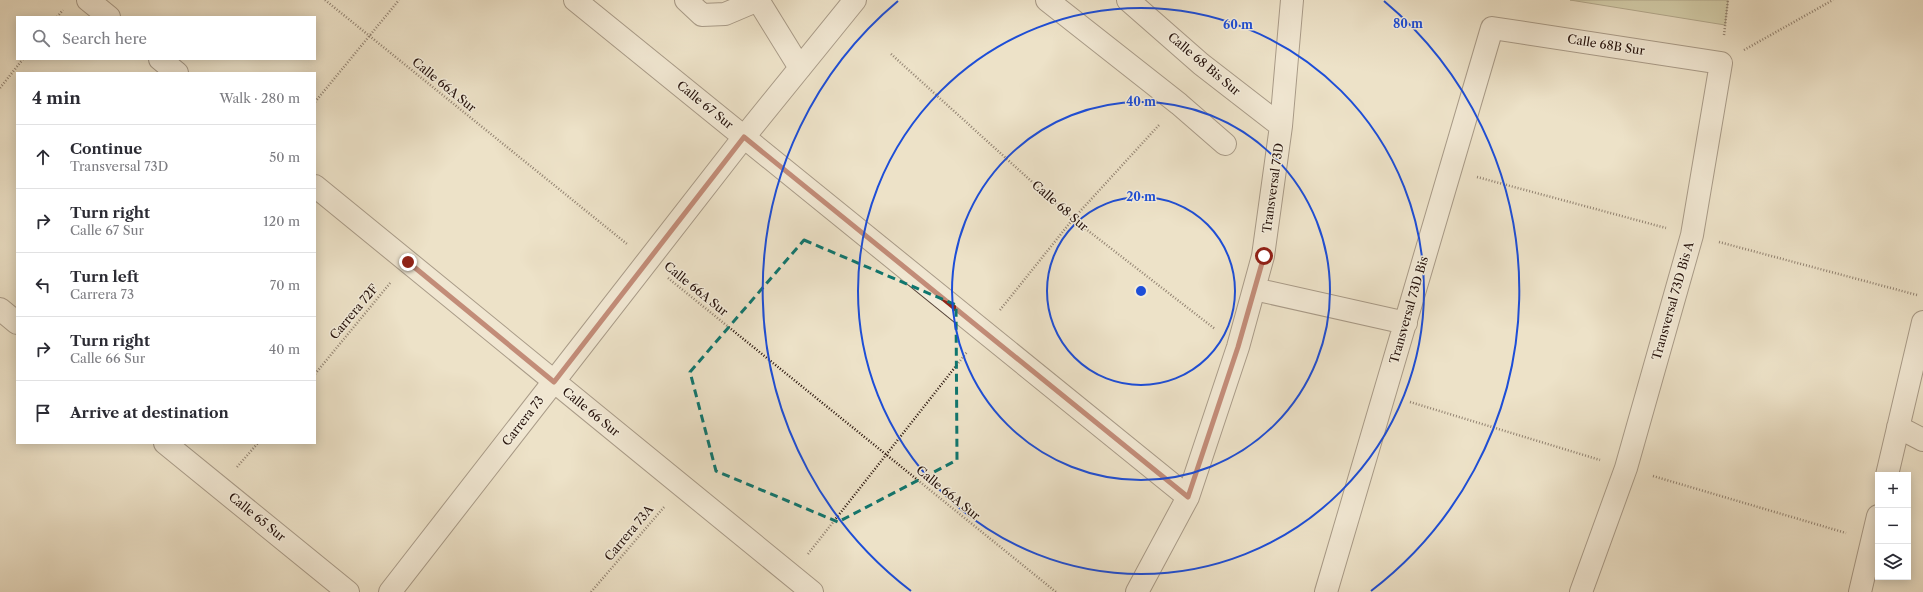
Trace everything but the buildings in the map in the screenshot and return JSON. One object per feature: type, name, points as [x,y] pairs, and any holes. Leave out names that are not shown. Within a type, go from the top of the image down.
[{"type":"street","points":[[88,0],[108,16]]},
{"type":"street","name":"Calle 67 Sur","points":[[576,0],[1188,497]]},
{"type":"street","points":[[686,0],[702,16],[725,14],[758,0],[800,68]]},
{"type":"street","name":"Carrera 73","points":[[390,592],[744,137],[856,0]]},
{"type":"street","points":[[1047,0],[1179,104],[1225,144]]},
{"type":"street","name":"Calle 68 Bis Sur","points":[[1128,0],[1201,64],[1281,126]]},
{"type":"street","name":"Transversal 73D","points":[[1137,592],[1188,497],[1238,347],[1264,256],[1281,126],[1292,0]]},
{"type":"street","name":"Calle 68B Sur","points":[[1492,28],[1721,63]]},
{"type":"street","name":"Transversal 73D Bis","points":[[1326,592],[1492,28]]},
{"type":"street","points":[[161,60],[176,72]]},
{"type":"street","name":"Transversal 73D Bis A","points":[[1581,592],[1626,468],[1692,235],[1721,63]]},
{"type":"street","name":"Calle 66 Sur","points":[[316,187],[812,592]]},
{"type":"street","points":[[1254,289],[1406,323]]},
{"type":"street","points":[[0,309],[16,322]]},
{"type":"street","points":[[1888,472],[1923,322]]},
{"type":"street","points":[[1898,428],[1923,440]]},
{"type":"street","name":"Calle 65 Sur","points":[[166,444],[348,592]]},
{"type":"street","points":[[1860,592],[1875,529]]},
{"type":"path","name":"Calle 66A Sur","points":[[325,0],[1056,592]]},
{"type":"path","points":[[316,101],[399,0]]},
{"type":"path","points":[[1721,63],[1728,0]]},
{"type":"path","points":[[1721,63],[1833,0]]},
{"type":"path","name":"Calle 68 Sur","points":[[891,54],[1073,218],[1238,347]]},
{"type":"path","points":[[0,88],[22,60]]},
{"type":"path","name":"Carrera 72F","points":[[316,373],[408,262]]},
{"type":"path","name":"Carrera 73A","points":[[591,592],[682,486]]},
{"type":"highlighted area","points":[[804,240],[956,305],[957,460],[838,522],[716,471],[690,372]]},
{"type":"green space","points":[[1570,0],[1728,0],[1725,25]]},
{"type":"route","points":[[408,262],[554,382],[744,137],[1188,497],[1238,347],[1264,256]]}]
